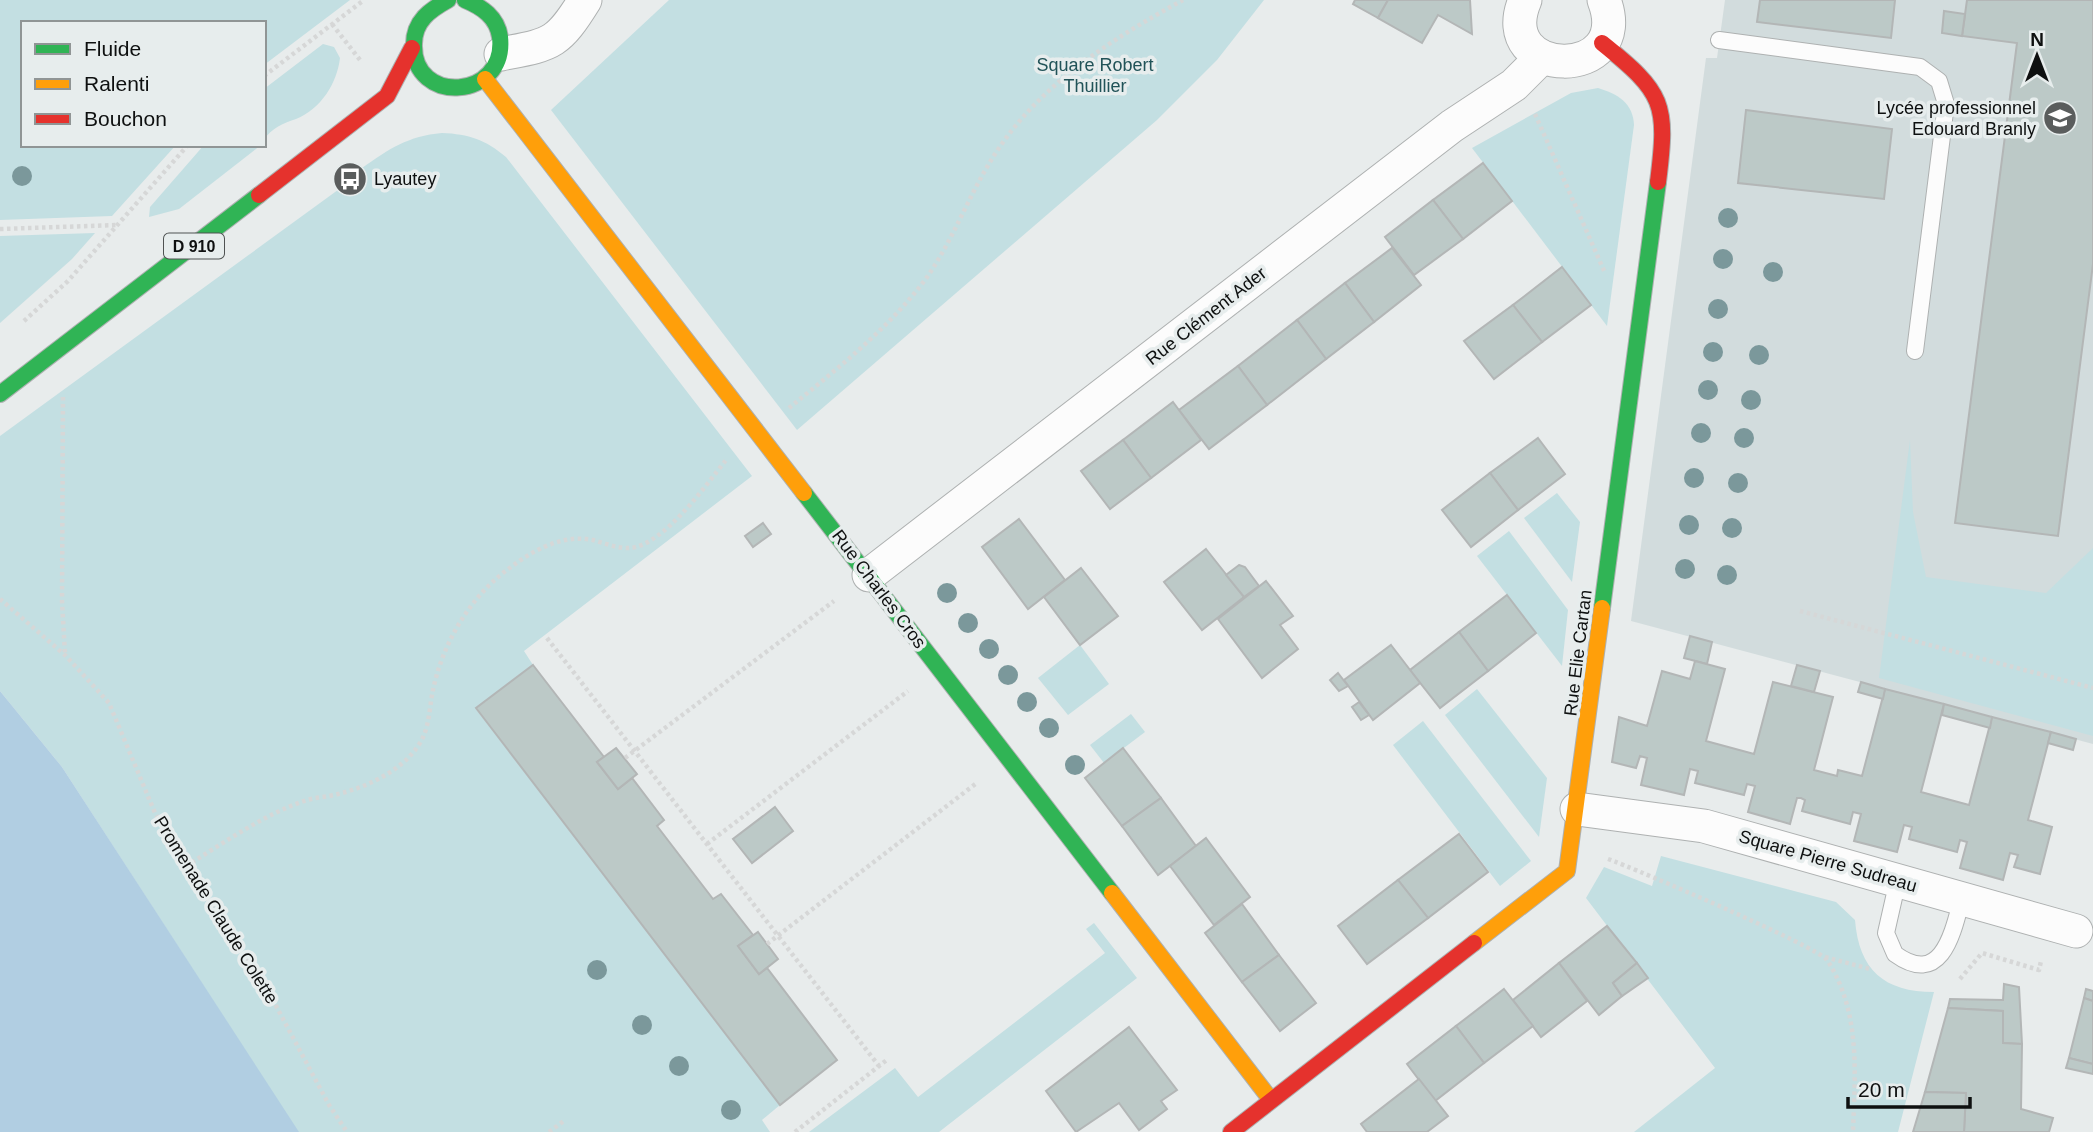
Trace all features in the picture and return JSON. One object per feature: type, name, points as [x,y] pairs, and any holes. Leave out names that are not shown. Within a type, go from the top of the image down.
[{"type":"street","points":[[496,55],[544,46],[559,38],[584,0]]},
{"type":"street","points":[[1525,0],[1521,10],[1524,37],[1542,57],[1554,63],[1568,63],[1593,53],[1602,43],[1608,22],[1604,0]]},
{"type":"street","name":"Rue Charles Cros","points":[[471,1],[490,13],[496,55],[758,432],[1271,1100]]},
{"type":"street","points":[[434,3],[416,26],[412,48],[421,72],[442,87],[472,87],[496,55],[508,10]]},
{"type":"street","name":"Rue Elie Cartan","points":[[1231,1132],[1559,880],[1567,871],[1664,125],[1660,100],[1651,85],[1602,43]]},
{"type":"street","name":"D 910","points":[[0,394],[387,96],[412,48]]},
{"type":"street","name":"Rue Clément Ader","points":[[869,575],[1452,126],[1514,85],[1542,57]]},
{"type":"street","name":"D 910","points":[[387,96],[442,87]]},
{"type":"street","name":"Square Pierre Sudreau","points":[[1577,809],[1704,826],[2076,930]]},
{"type":"lane","points":[[1719,40],[1920,68],[1939,81],[1946,104],[1915,351]]},
{"type":"lane","points":[[1898,880],[1886,933],[1895,954],[1915,964],[1936,959],[1945,952],[1962,898]]},
{"type":"path","points":[[266,74],[364,0]]},
{"type":"path","points":[[186,866],[268,817],[307,800],[366,785],[398,767],[419,746],[427,727],[441,661],[458,625],[480,595],[511,566],[558,540],[577,537],[629,548],[650,541],[677,518],[736,448],[844,362],[894,315],[926,279],[995,154],[1021,120],[1054,86],[1096,52],[1137,25],[1183,0]]},
{"type":"path","points":[[1514,85],[1535,113],[1606,277]]},
{"type":"path","points":[[20,324],[68,281],[186,147]]},
{"type":"path","points":[[0,229],[118,225]]},
{"type":"path","points":[[63,393],[62,601],[66,656]]},
{"type":"path","points":[[625,758],[869,575]]},
{"type":"path","name":"Promenade Claude Colette","points":[[0,599],[66,656],[109,703],[155,813],[186,866],[267,989],[329,1105],[347,1132]]},
{"type":"path","points":[[1800,611],[2093,688]]},
{"type":"path","points":[[547,638],[878,1066]]},
{"type":"path","points":[[707,844],[940,667]]},
{"type":"path","points":[[767,944],[1009,758]]},
{"type":"path","points":[[1572,845],[1653,876],[1825,957],[1848,1003],[1855,1052],[1853,1132]]},
{"type":"path","points":[[795,1132],[888,1059]]},
{"type":"path","points":[[549,1132],[565,1120]]},
{"type":"shaded area","points":[[1725,0],[2093,0],[2093,744],[1631,621],[1706,58],[1717,58]]},
{"type":"shaded area","points":[[0,691],[62,767],[299,1132],[0,1132]]},
{"type":"green space","points":[[0,0],[350,0],[266,63],[266,21],[21,21],[21,147],[174,147],[112,216],[0,220]]},
{"type":"green space","name":"Square Robert Thuillier","points":[[669,0],[1264,0],[1217,60],[1157,120],[797,430],[551,110]]},
{"type":"green space","points":[[323,44],[334,47],[340,58],[331,86],[320,102],[305,115],[278,127],[266,137],[266,87]]},
{"type":"green space","points":[[1598,88],[1623,100],[1631,111],[1634,125],[1607,326],[1472,148],[1571,93]]},
{"type":"green space","points":[[442,133],[477,139],[506,157],[752,476],[524,651],[533,665],[476,709],[780,1105],[762,1120],[770,1132],[298,1132],[62,767],[0,691],[0,436],[364,171],[362,168],[372,161],[409,140]]},
{"type":"green space","points":[[202,147],[258,147],[179,209],[149,217],[150,207]]},
{"type":"green space","points":[[95,233],[72,259],[0,323],[0,236]]},
{"type":"green space","points":[[1910,440],[1913,512],[1926,577],[2046,593],[2093,548],[2093,736],[1879,678]]},
{"type":"green space","points":[[1557,493],[1580,522],[1572,582],[1524,518]]},
{"type":"green space","points":[[1509,531],[1568,610],[1562,666],[1477,556]]},
{"type":"green space","points":[[1080,645],[1109,684],[1068,715],[1038,678]]},
{"type":"green space","points":[[1477,689],[1547,778],[1539,837],[1445,715]]},
{"type":"green space","points":[[1131,714],[1145,732],[1104,763],[1090,745]]},
{"type":"green space","points":[[1423,721],[1531,861],[1500,886],[1393,745]]},
{"type":"green space","points":[[1661,856],[1836,902],[1855,920],[1862,952],[1877,975],[1901,988],[1934,992],[1898,1132],[1634,1132],[1715,1068],[1586,898],[1604,867],[1652,886]]},
{"type":"green space","points":[[1094,923],[1137,978],[939,1132],[809,1132],[895,1068],[918,1097],[1105,953],[1086,929]]},
{"type":"building","points":[[1355,0],[1388,0],[1378,18],[1353,4]]},
{"type":"building","points":[[1388,0],[1470,0],[1472,34],[1438,15],[1422,43],[1378,18]]},
{"type":"building","points":[[1760,0],[1895,0],[1891,38],[1757,22]]},
{"type":"building","points":[[1967,0],[2093,0],[2093,264],[2058,536],[1955,523],[2017,43],[1962,36]]},
{"type":"building","points":[[1944,11],[1965,14],[1962,36],[1942,33]]},
{"type":"building","points":[[1746,110],[1892,129],[1884,199],[1738,183]]},
{"type":"building","points":[[1483,163],[1512,201],[1463,239],[1433,200]]},
{"type":"building","points":[[1433,200],[1463,239],[1414,275],[1385,237]]},
{"type":"building","points":[[1392,248],[1421,285],[1374,322],[1345,283]]},
{"type":"building","points":[[1562,267],[1591,305],[1542,342],[1513,305]]},
{"type":"building","points":[[1345,283],[1374,322],[1326,359],[1297,320]]},
{"type":"building","points":[[1513,305],[1542,342],[1494,379],[1464,341]]},
{"type":"building","points":[[1297,320],[1326,359],[1267,405],[1238,366]]},
{"type":"building","points":[[1238,366],[1267,405],[1209,449],[1179,410]]},
{"type":"building","points":[[1173,402],[1201,440],[1151,478],[1123,440]]},
{"type":"building","points":[[1538,438],[1565,474],[1518,510],[1490,473]]},
{"type":"building","points":[[1123,440],[1151,478],[1110,509],[1081,471]]},
{"type":"building","points":[[1490,473],[1518,510],[1471,547],[1442,510]]},
{"type":"building","points":[[1019,519],[1065,580],[1028,609],[982,547]]},
{"type":"building","points":[[763,523],[771,534],[753,547],[745,536]]},
{"type":"building","points":[[1206,549],[1244,597],[1202,630],[1164,582]]},
{"type":"building","points":[[1239,565],[1245,567],[1259,586],[1244,597],[1226,575]]},
{"type":"building","points":[[1081,568],[1118,616],[1080,645],[1044,597]]},
{"type":"building","points":[[1266,581],[1293,616],[1280,625],[1298,649],[1262,678],[1218,619]]},
{"type":"building","points":[[1507,595],[1536,633],[1488,671],[1459,632]]},
{"type":"building","points":[[1459,632],[1488,671],[1440,708],[1410,670]]},
{"type":"building","points":[[1690,636],[1712,642],[1707,664],[1684,658]]},
{"type":"building","points":[[1391,645],[1420,683],[1373,720],[1344,680]]},
{"type":"building","points":[[1695,661],[1725,669],[1706,741],[1754,754],[1773,682],[1833,697],[1814,770],[1837,776],[1838,770],[1862,776],[1885,689],[1944,704],[1921,792],[1969,805],[1992,717],[2051,732],[2028,820],[2052,827],[2040,874],[2014,867],[2018,855],[2010,853],[2003,880],[1960,868],[1967,842],[1960,840],[1957,852],[1909,839],[1912,827],[1904,825],[1897,852],[1854,841],[1861,814],[1853,812],[1850,824],[1802,811],[1805,800],[1801,798],[1797,798],[1790,824],[1748,812],[1755,786],[1747,784],[1744,795],[1695,783],[1698,771],[1690,769],[1684,795],[1641,785],[1647,758],[1640,756],[1636,768],[1612,762],[1619,717],[1647,726],[1662,671],[1690,679]]},
{"type":"building","points":[[533,665],[604,757],[597,762],[618,789],[632,778],[664,820],[657,826],[713,899],[721,894],[753,935],[738,946],[759,974],[767,968],[837,1060],[780,1105],[476,708]]},
{"type":"building","points":[[1797,665],[1820,671],[1814,692],[1791,686]]},
{"type":"building","points":[[1338,673],[1348,686],[1339,691],[1330,680]]},
{"type":"building","points":[[1861,682],[1885,689],[1883,699],[1858,692]]},
{"type":"building","points":[[1359,702],[1369,715],[1361,720],[1352,707]]},
{"type":"building","points":[[1944,704],[1992,717],[1990,728],[1942,715]]},
{"type":"building","points":[[2051,732],[2076,739],[2073,750],[2048,743]]},
{"type":"building","points":[[616,748],[637,774],[618,789],[597,762]]},
{"type":"building","points":[[1123,748],[1161,798],[1122,826],[1085,778]]},
{"type":"building","points":[[1161,798],[1196,846],[1158,875],[1122,826]]},
{"type":"building","points":[[775,807],[793,831],[752,863],[733,839]]},
{"type":"building","points":[[1459,834],[1488,872],[1428,918],[1398,880]]},
{"type":"building","points":[[1206,838],[1250,897],[1214,925],[1170,866]]},
{"type":"building","points":[[1398,880],[1428,918],[1367,964],[1338,926]]},
{"type":"building","points":[[1242,904],[1279,955],[1242,982],[1205,933]]},
{"type":"building","points":[[1607,926],[1637,963],[1613,983],[1622,996],[1599,1015],[1559,963]]},
{"type":"building","points":[[758,932],[778,959],[759,974],[738,946]]},
{"type":"building","points":[[1279,955],[1316,1003],[1280,1031],[1242,982]]},
{"type":"building","points":[[1559,963],[1587,1001],[1541,1037],[1513,1000]]},
{"type":"building","points":[[1637,963],[1648,978],[1622,996],[1613,983]]},
{"type":"building","points":[[2004,984],[2019,987],[2022,1044],[2003,1043],[2003,1011],[1948,1008],[1950,999],[2003,1000]]},
{"type":"building","points":[[1504,989],[1533,1026],[1484,1063],[1456,1026]]},
{"type":"building","points":[[2086,989],[2093,991],[2093,1001],[2084,998]]},
{"type":"building","points":[[2084,998],[2093,1001],[2093,1064],[2069,1058]]},
{"type":"building","points":[[1948,1008],[2003,1011],[2003,1043],[2022,1044],[2021,1109],[2053,1118],[2049,1132],[1964,1132],[1966,1093],[1925,1092]]},
{"type":"building","points":[[1456,1026],[1484,1063],[1435,1101],[1407,1064]]},
{"type":"building","points":[[1129,1027],[1177,1090],[1161,1101],[1167,1109],[1139,1130],[1119,1103],[1076,1132],[1046,1091]]},
{"type":"building","points":[[2069,1058],[2093,1064],[2093,1074],[2066,1068]]},
{"type":"building","points":[[1419,1079],[1448,1116],[1427,1132],[1367,1132],[1361,1124]]},
{"type":"building","points":[[1925,1092],[1966,1093],[1964,1132],[1913,1132]]},
{"type":"traffic: fast","points":[[448,0],[429,12],[420,23],[414,44],[417,64],[428,78],[442,86],[459,87],[475,83],[489,73],[498,58],[500,37],[496,24],[488,14],[465,0]]},
{"type":"traffic: fast","points":[[1602,608],[1658,182]]},
{"type":"traffic: fast","points":[[0,394],[259,195]]},
{"type":"traffic: fast","points":[[804,493],[1112,893]]},
{"type":"traffic: slow","points":[[485,79],[804,493]]},
{"type":"traffic: slow","points":[[1474,943],[1567,871],[1602,608]]},
{"type":"traffic: slow","points":[[1112,893],[1271,1100]]},
{"type":"traffic: jam","points":[[1602,43],[1638,75],[1650,88],[1657,102],[1662,134],[1658,182]]},
{"type":"traffic: jam","points":[[259,195],[387,96],[412,48]]},
{"type":"traffic: jam","points":[[1231,1132],[1474,943]]},
{"type":"place","name":"Lycée professionnel Edouard Branly","points":[[2060,118]]},
{"type":"place","name":"Lyautey","points":[[350,179]]}]
